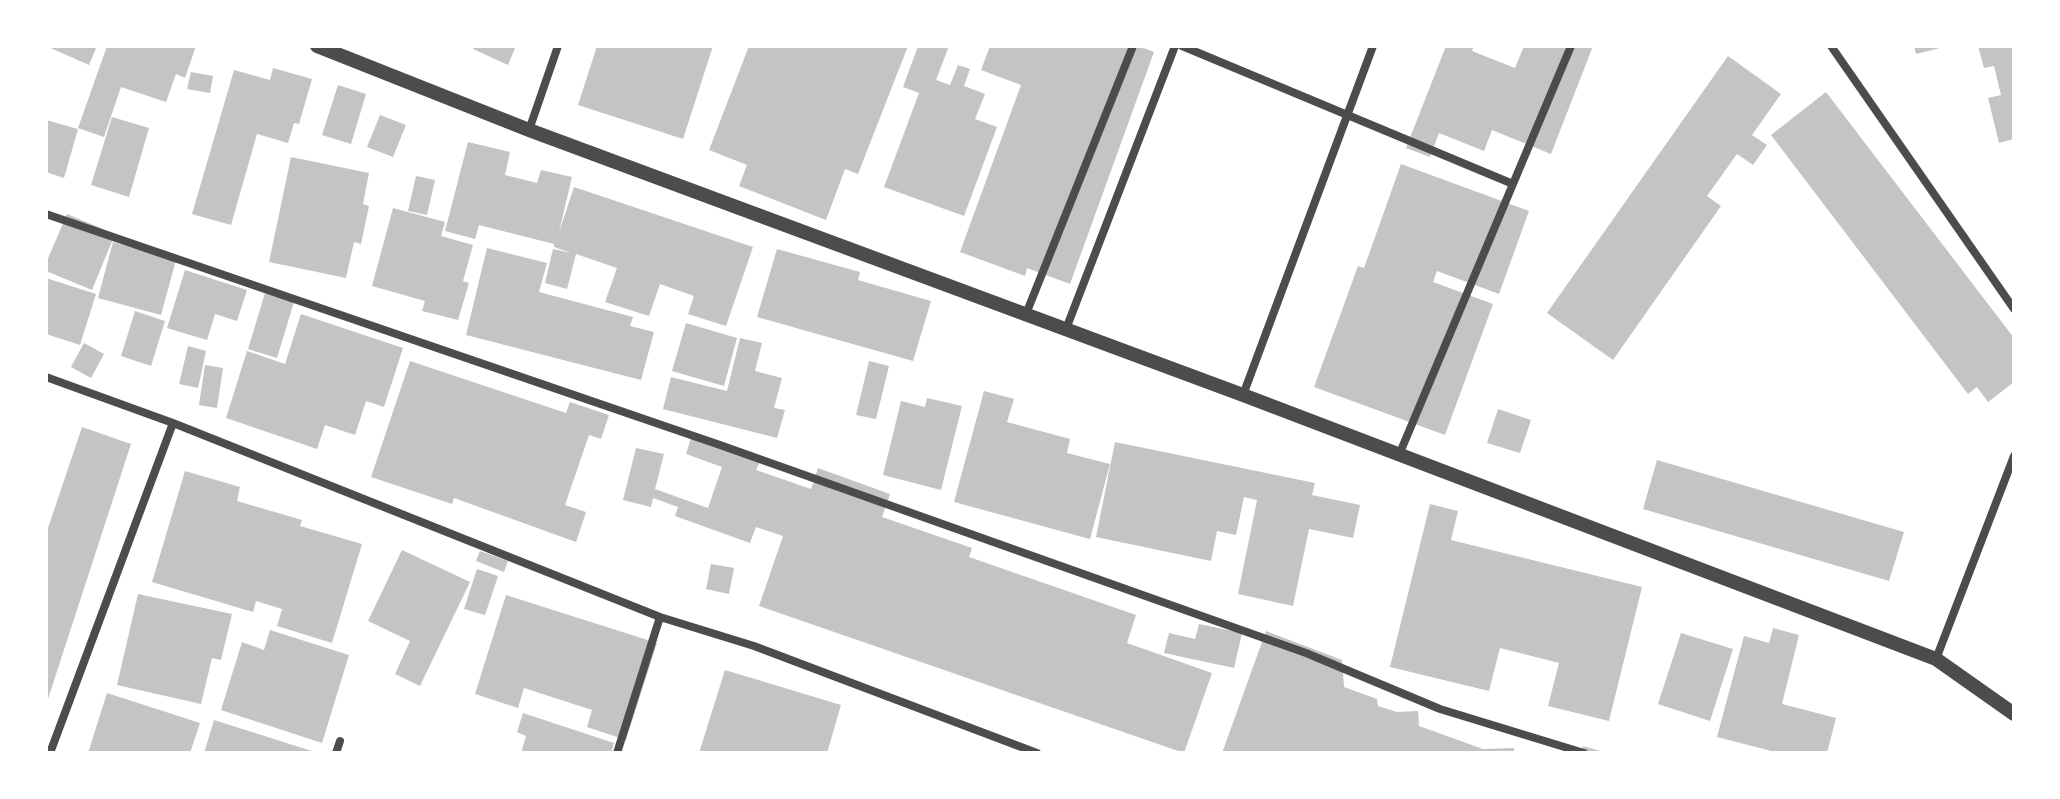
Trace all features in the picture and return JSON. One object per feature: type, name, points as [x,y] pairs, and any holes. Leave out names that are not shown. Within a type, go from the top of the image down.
[{"type":"street","points":[[317,46],[529,130],[1243,395],[1936,659],[2014,714]]},
{"type":"street","points":[[529,130],[558,46]]},
{"type":"street","points":[[1026,314],[1133,46]]},
{"type":"street","points":[[1066,329],[1175,46]]},
{"type":"street","points":[[1182,46],[1513,184]]},
{"type":"street","points":[[1243,395],[1373,46]]},
{"type":"street","points":[[1399,455],[1571,46]]},
{"type":"street","points":[[1831,46],[2014,309]]},
{"type":"street","points":[[46,214],[720,445],[1306,653],[1440,709],[1584,753]]},
{"type":"street","points":[[46,377],[173,423],[660,617],[754,646],[1037,753]]},
{"type":"street","points":[[50,753],[173,423]]},
{"type":"street","points":[[1936,659],[2014,456]]},
{"type":"street","points":[[617,753],[660,617]]},
{"type":"street","points":[[336,753],[340,741]]},
{"type":"building","points":[[46,46],[97,46],[89,65]]},
{"type":"building","points":[[107,46],[196,46],[185,78],[176,74],[166,102],[121,87],[104,137],[78,128]]},
{"type":"building","points":[[475,46],[516,46],[508,65],[473,49]]},
{"type":"building","points":[[597,46],[713,46],[683,139],[578,105]]},
{"type":"building","points":[[749,46],[908,46],[858,174],[845,169],[826,220],[739,186],[747,165],[709,150]]},
{"type":"building","points":[[918,46],[949,46],[936,80],[950,85],[958,65],[970,69],[964,86],[985,94],[975,119],[997,127],[964,216],[884,187],[919,93],[903,87]]},
{"type":"building","points":[[990,46],[1138,46],[1154,52],[1070,284],[1027,268],[1025,276],[960,252],[1021,85],[981,70]]},
{"type":"building","points":[[1446,46],[1474,46],[1472,51],[1515,68],[1524,46],[1593,46],[1551,154],[1492,130],[1484,151],[1439,133],[1430,157],[1406,148]]},
{"type":"building","points":[[1914,46],[1943,46],[1944,47],[1916,54]]},
{"type":"building","points":[[1978,46],[2014,46],[2014,139],[1999,143],[1988,98],[2001,95],[1994,66],[1984,68]]},
{"type":"building","points":[[1728,56],[1781,94],[1752,135],[1767,145],[1753,165],[1737,154],[1707,196],[1721,206],[1613,360],[1547,313]]},
{"type":"building","points":[[273,68],[312,79],[299,124],[294,123],[288,143],[257,134],[231,225],[192,214],[234,70],[270,80]]},
{"type":"building","points":[[191,72],[213,76],[210,93],[187,89]]},
{"type":"building","points":[[338,85],[366,94],[351,144],[322,135]]},
{"type":"building","points":[[1826,92],[2014,338],[2014,382],[1988,402],[1977,387],[1968,394],[1771,135]]},
{"type":"building","points":[[380,115],[406,125],[393,157],[367,147]]},
{"type":"building","points":[[112,117],[149,128],[129,197],[91,185]]},
{"type":"building","points":[[46,120],[78,129],[64,178],[46,172]]},
{"type":"building","points":[[468,142],[510,152],[505,175],[537,183],[541,170],[572,177],[559,232],[574,187],[753,247],[726,326],[688,314],[694,296],[660,284],[649,316],[605,302],[617,268],[576,254],[567,289],[545,283],[553,249],[571,253],[554,247],[554,244],[479,225],[475,239],[445,231]]},
{"type":"building","points":[[291,157],[369,173],[363,204],[369,206],[361,244],[354,242],[346,278],[269,262]]},
{"type":"building","points":[[1401,164],[1529,211],[1499,294],[1437,271],[1433,282],[1493,304],[1445,435],[1314,387],[1358,266],[1364,268]]},
{"type":"building","points":[[416,176],[435,180],[427,215],[408,211]]},
{"type":"building","points":[[393,208],[445,222],[441,236],[473,245],[463,281],[469,283],[458,320],[422,311],[425,301],[372,286]]},
{"type":"building","points":[[67,214],[115,234],[92,290],[46,271],[46,263]]},
{"type":"building","points":[[113,242],[176,260],[161,315],[98,298]]},
{"type":"building","points":[[487,248],[547,263],[539,292],[633,317],[630,326],[654,332],[641,380],[466,335]]},
{"type":"building","points":[[777,249],[860,272],[858,280],[931,301],[913,361],[757,317]]},
{"type":"building","points":[[185,270],[247,290],[237,321],[215,314],[207,340],[167,328]]},
{"type":"building","points":[[46,278],[96,294],[80,345],[46,334]]},
{"type":"building","points":[[265,293],[294,302],[277,358],[248,349]]},
{"type":"building","points":[[135,311],[165,321],[151,366],[121,356]]},
{"type":"building","points":[[301,314],[403,348],[384,407],[366,401],[355,435],[325,425],[317,449],[226,418],[247,351],[285,364]]},
{"type":"building","points":[[686,323],[737,338],[724,386],[672,371]]},
{"type":"building","points":[[740,338],[762,343],[755,371],[782,378],[774,408],[785,410],[777,438],[663,409],[671,377],[727,391]]},
{"type":"building","points":[[84,343],[104,354],[91,378],[71,367]]},
{"type":"building","points":[[188,346],[206,351],[198,388],[179,384]]},
{"type":"building","points":[[410,361],[566,413],[570,402],[609,415],[601,439],[589,435],[565,505],[586,512],[576,542],[454,498],[452,504],[371,477]]},
{"type":"building","points":[[869,361],[889,366],[876,419],[856,415]]},
{"type":"building","points":[[205,365],[223,368],[217,408],[199,405]]},
{"type":"building","points":[[984,391],[1014,399],[1007,422],[1070,439],[1067,453],[1110,464],[1090,539],[954,502]]},
{"type":"building","points":[[927,398],[962,406],[941,490],[883,475],[901,401],[925,407]]},
{"type":"building","points":[[1498,409],[1531,420],[1520,453],[1487,443]]},
{"type":"building","points":[[82,427],[131,444],[47,702],[46,534]]},
{"type":"building","points":[[691,438],[760,462],[756,470],[811,489],[818,468],[890,494],[882,517],[972,548],[969,557],[1136,615],[1127,643],[1212,673],[1184,753],[759,606],[783,536],[756,527],[750,543],[675,516],[678,507],[653,498],[651,507],[623,500],[636,448],[664,454],[655,489],[708,508],[722,467],[686,454]]},
{"type":"building","points":[[1115,442],[1315,483],[1312,495],[1360,505],[1353,538],[1309,529],[1293,606],[1238,594],[1257,500],[1244,497],[1236,535],[1217,531],[1211,561],[1096,537]]},
{"type":"building","points":[[1657,460],[1904,532],[1889,581],[1643,509]]},
{"type":"building","points":[[185,471],[240,487],[237,501],[302,520],[300,526],[362,544],[332,643],[277,626],[282,609],[256,601],[253,612],[152,582]]},
{"type":"building","points":[[1430,504],[1458,511],[1451,540],[1642,587],[1609,721],[1548,706],[1559,663],[1500,648],[1489,691],[1390,667]]},
{"type":"building","points":[[402,550],[470,582],[420,686],[395,674],[410,641],[368,621]]},
{"type":"building","points":[[480,551],[508,561],[504,572],[476,561]]},
{"type":"building","points":[[711,564],[734,568],[729,594],[706,589]]},
{"type":"building","points":[[477,569],[498,576],[485,615],[464,609]]},
{"type":"building","points":[[138,594],[232,614],[221,660],[212,658],[201,704],[117,685]]},
{"type":"building","points":[[506,595],[657,643],[626,740],[587,727],[592,710],[524,688],[518,708],[475,694]]},
{"type":"building","points":[[1199,624],[1242,633],[1234,668],[1164,653],[1169,633],[1195,639]]},
{"type":"building","points":[[1773,628],[1799,635],[1782,704],[1836,718],[1827,753],[1779,753],[1717,737],[1744,636],[1769,643]]},
{"type":"building","points":[[270,630],[349,655],[322,743],[221,710],[242,642],[264,650]]},
{"type":"building","points":[[1266,631],[1342,660],[1344,687],[1377,699],[1378,706],[1397,712],[1418,711],[1419,726],[1483,749],[1514,748],[1514,753],[1222,753]]},
{"type":"building","points":[[1681,633],[1733,649],[1710,721],[1658,704]]},
{"type":"building","points":[[725,670],[841,705],[827,753],[699,753]]},
{"type":"building","points":[[107,693],[200,723],[190,753],[88,753]]},
{"type":"building","points":[[523,713],[614,743],[611,753],[521,753],[526,736],[517,732]]},
{"type":"building","points":[[214,720],[315,752],[315,753],[204,753]]},
{"type":"building","points":[[1583,746],[1604,752],[1581,753]]}]
